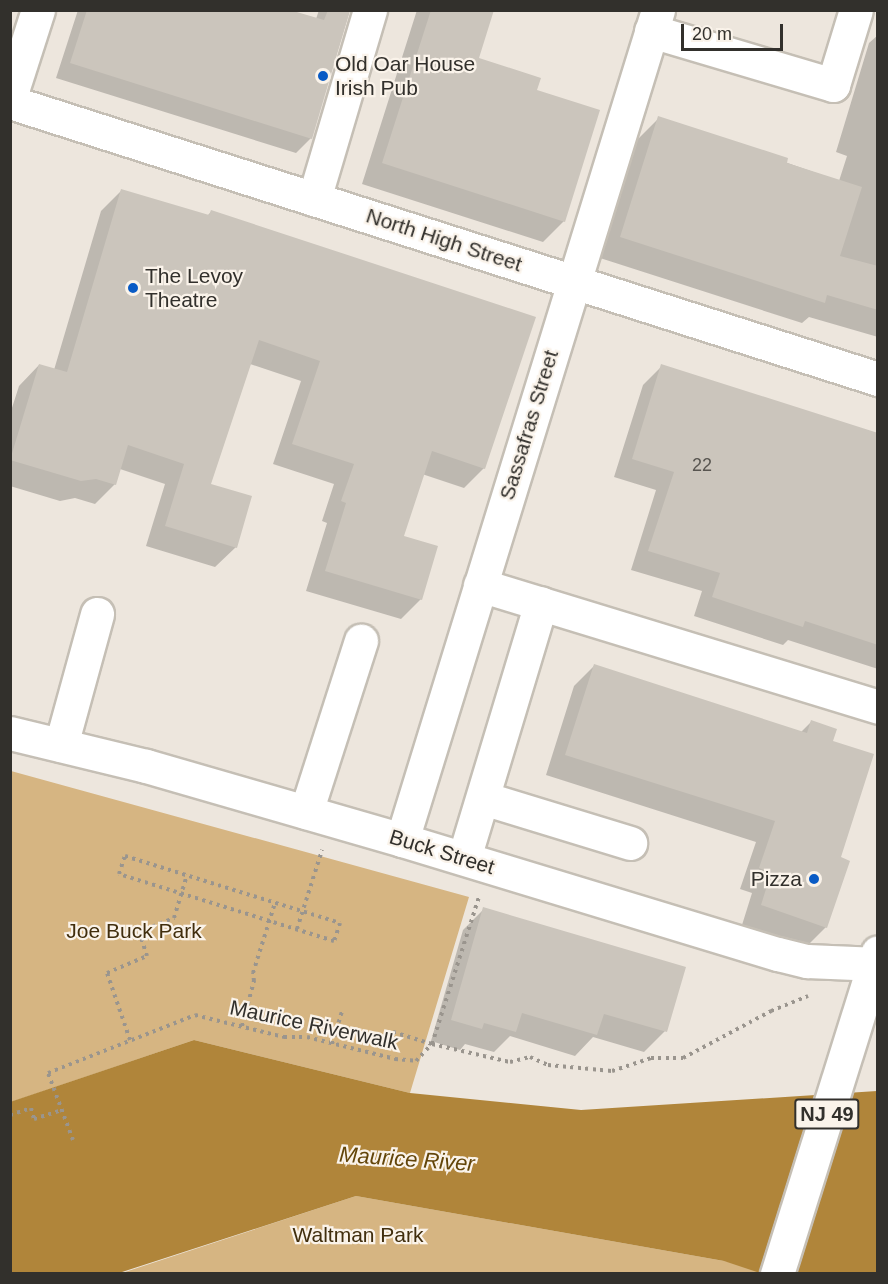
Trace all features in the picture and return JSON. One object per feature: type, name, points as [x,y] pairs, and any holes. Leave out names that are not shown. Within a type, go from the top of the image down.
[{"type":"main road","points":[[10,98],[38,10]]},
{"type":"main road","points":[[314,199],[370,10]]},
{"type":"main road","points":[[654,21],[833,85],[856,10]]},
{"type":"main road","name":"Sassafras Street","points":[[402,840],[654,21]]},
{"type":"main road","name":"North High Street","points":[[10,102],[878,379]]},
{"type":"main road","points":[[480,585],[878,707]]},
{"type":"main road","points":[[464,858],[541,603]]},
{"type":"main road","points":[[61,745],[97,614]]},
{"type":"main road","points":[[306,812],[361,641]]},
{"type":"main road","name":"Buck Street","points":[[10,732],[306,812],[778,954],[807,961],[876,960]]},
{"type":"main road","points":[[483,798],[630,843]]},
{"type":"main road","name":"NJ 49","points":[[777,1274],[876,960]]},
{"type":"path","points":[[297,929],[323,847]]},
{"type":"path","points":[[125,856],[302,911],[340,923],[334,941],[119,874],[125,856]]},
{"type":"path","points":[[130,1040],[107,973],[147,956],[139,932],[174,918],[188,875]]},
{"type":"path","points":[[432,1044],[480,894]]},
{"type":"path","points":[[242,1026],[254,981],[253,973],[275,903]]},
{"type":"path","points":[[393,1032],[432,1044],[510,1062],[530,1057],[548,1065],[612,1071],[651,1058],[682,1058],[771,1011],[811,995]]},
{"type":"path","points":[[332,1044],[343,1009]]},
{"type":"path","name":"Maurice Riverwalk","points":[[74,1140],[48,1073],[195,1015],[284,1037],[307,1038],[417,1062],[432,1044]]},
{"type":"path","points":[[10,1115],[31,1108],[34,1119],[62,1110]]},
{"type":"green space","name":"Joe Buck Park","points":[[11,771],[469,897],[410,1093],[194,1040],[11,1102]]},
{"type":"green space","name":"Waltman Park","points":[[356,1196],[724,1261],[877,1274],[119,1274]]},
{"type":"water","name":"Maurice River","points":[[194,1040],[410,1093],[581,1110],[877,1091],[877,1273],[760,1273],[724,1261],[356,1196],[119,1273],[11,1273],[10,1102]]},
{"type":"building","points":[[87,10],[290,10],[324,20],[328,10],[350,10],[312,139],[70,63]]},
{"type":"building","points":[[431,10],[494,10],[479,58],[541,78],[537,90],[600,110],[565,222],[382,163]]},
{"type":"building","points":[[658,116],[788,158],[787,163],[862,187],[840,256],[878,266],[878,310],[827,295],[825,303],[620,237]]},
{"type":"building","points":[[121,189],[209,215],[211,210],[536,317],[485,469],[432,451],[404,536],[438,546],[422,600],[325,571],[346,503],[341,501],[354,464],[292,444],[320,361],[259,340],[211,484],[252,496],[237,548],[165,526],[184,464],[128,445],[116,485],[96,479],[81,481],[10,460],[39,364],[67,372]]},
{"type":"building","points":[[661,364],[878,433],[878,645],[805,621],[803,627],[712,597],[720,573],[648,551],[674,472],[632,459]]},
{"type":"building","points":[[594,664],[807,733],[811,720],[837,729],[833,741],[874,754],[841,857],[850,861],[827,928],[761,905],[771,873],[759,868],[775,821],[565,755]]},
{"type":"building","points":[[483,907],[686,967],[667,1032],[604,1014],[597,1035],[522,1013],[516,1032],[484,1023],[482,1029],[451,1020]]},
{"type":"place","name":"Old Oar House Irish Pub","points":[[323,76]]},
{"type":"place","name":"The Levoy Theatre","points":[[133,288]]},
{"type":"place","name":"Pizza","points":[[814,879]]}]
